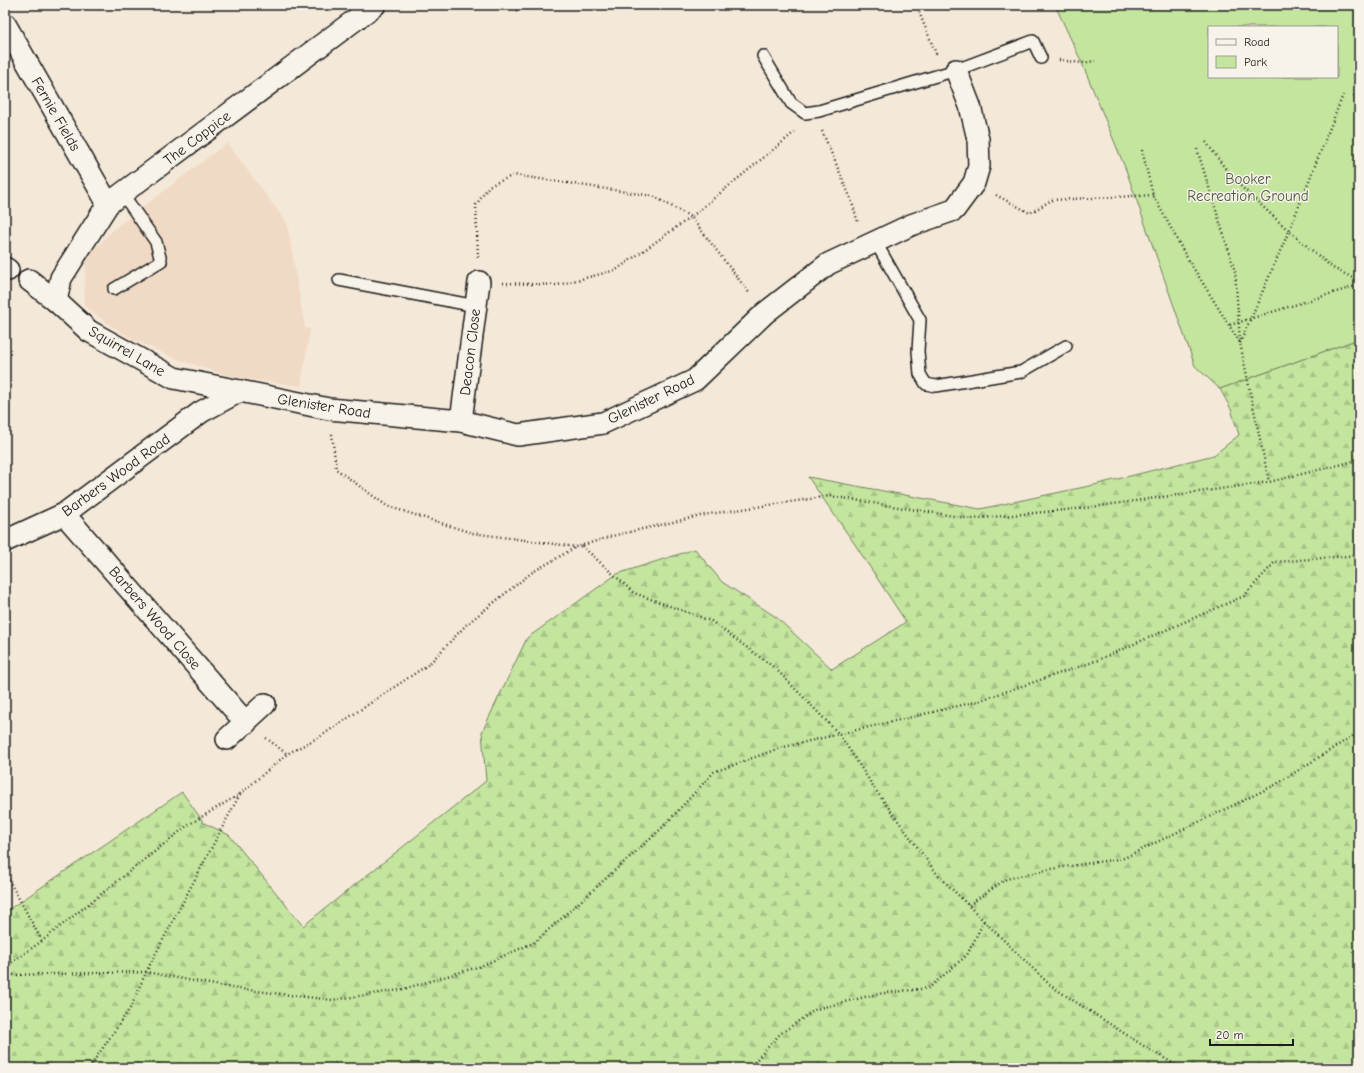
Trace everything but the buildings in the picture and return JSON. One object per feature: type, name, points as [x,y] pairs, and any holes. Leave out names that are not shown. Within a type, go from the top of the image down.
[{"type":"street","name":"The Coppice","points":[[56,301],[61,278],[115,199],[375,5]]},
{"type":"street","name":"Fernie Fields","points":[[5,24],[115,199]]},
{"type":"street","name":"Glenister Road","points":[[240,392],[329,409],[461,422],[518,435],[603,423],[695,380],[765,313],[828,264],[911,225],[954,210],[974,183],[979,166],[978,139],[970,106],[950,71]]},
{"type":"street","name":"Squirrel Lane","points":[[29,280],[56,301],[89,331],[174,378],[240,392]]},
{"type":"street","name":"Deacon Close","points":[[461,422],[479,282]]},
{"type":"street","name":"Barbers Wood Road","points":[[5,541],[64,514],[201,412],[240,392]]},
{"type":"street","name":"Barbers Wood Close","points":[[64,514],[246,723]]},
{"type":"street","points":[[226,739],[246,723],[265,704]]},
{"type":"lane","points":[[763,56],[791,103],[810,113],[950,71],[1033,41],[1041,58]]},
{"type":"lane","points":[[114,289],[161,261],[156,242],[115,199]]},
{"type":"lane","points":[[870,244],[920,320],[918,351],[920,374],[926,384],[936,386],[1021,372],[1066,346]]},
{"type":"lane","points":[[339,280],[476,306]]},
{"type":"path","points":[[511,5],[516,11],[524,5]]},
{"type":"path","points":[[916,5],[950,71]]},
{"type":"path","points":[[1041,58],[1082,63],[1095,61]]},
{"type":"path","points":[[1240,343],[1289,231],[1343,95]]},
{"type":"path","points":[[1354,95],[1359,116]]},
{"type":"path","points":[[765,313],[691,217],[653,196],[514,175],[489,186],[476,205],[479,282],[558,285],[616,270],[691,217],[802,126],[810,113]]},
{"type":"path","points":[[810,113],[851,199],[870,244]]},
{"type":"path","points":[[1206,142],[1233,179],[1289,231],[1334,268],[1359,281]]},
{"type":"path","points":[[1142,150],[1153,195],[1186,256],[1240,343]]},
{"type":"path","points":[[1198,150],[1235,271],[1240,322],[1240,343],[1269,482]]},
{"type":"path","points":[[974,183],[1030,213],[1052,200],[1153,195]]},
{"type":"path","points":[[1229,325],[1251,320],[1359,285]]},
{"type":"path","points":[[329,409],[336,469],[387,506],[472,533],[577,547]]},
{"type":"path","points":[[5,967],[42,941],[188,825],[240,794],[287,754],[320,736],[429,664],[467,624],[531,573],[577,547],[616,535],[709,514],[830,496],[972,519],[1085,508],[1269,482],[1359,460]]},
{"type":"path","points":[[582,546],[634,592],[711,621],[770,664],[839,734],[877,792],[938,874],[984,921],[1051,986],[1150,1050],[1181,1068]]},
{"type":"path","points":[[5,975],[146,972],[232,988],[332,1000],[400,990],[481,966],[535,942],[660,830],[714,772],[780,748],[974,702],[1093,662],[1244,596],[1275,562],[1359,555]]},
{"type":"path","points":[[969,905],[1006,880],[1051,869],[1124,858],[1275,785],[1359,732]]},
{"type":"path","points":[[89,1068],[131,1007],[146,972],[240,794]]},
{"type":"path","points":[[5,873],[42,941]]},
{"type":"path","points":[[749,1068],[780,1034],[816,1009],[877,994],[929,988],[967,955],[984,921]]},
{"type":"shaded area","points":[[227,143],[287,223],[305,328],[310,329],[301,386],[232,377],[174,358],[134,340],[111,326],[84,306],[86,258],[114,229]]},
{"type":"green space","name":"Booker Recreation Ground","points":[[1055,5],[1359,5],[1359,339],[1220,389],[1195,366],[1126,170],[1082,63]]},
{"type":"green space","points":[[1359,339],[1359,1068],[5,1068],[5,912],[182,792],[204,823],[229,835],[303,926],[486,781],[482,732],[527,638],[617,574],[695,549],[722,582],[776,617],[832,669],[906,622],[808,477],[980,509],[1094,485],[1214,455],[1239,435],[1231,409],[1220,389]]}]
